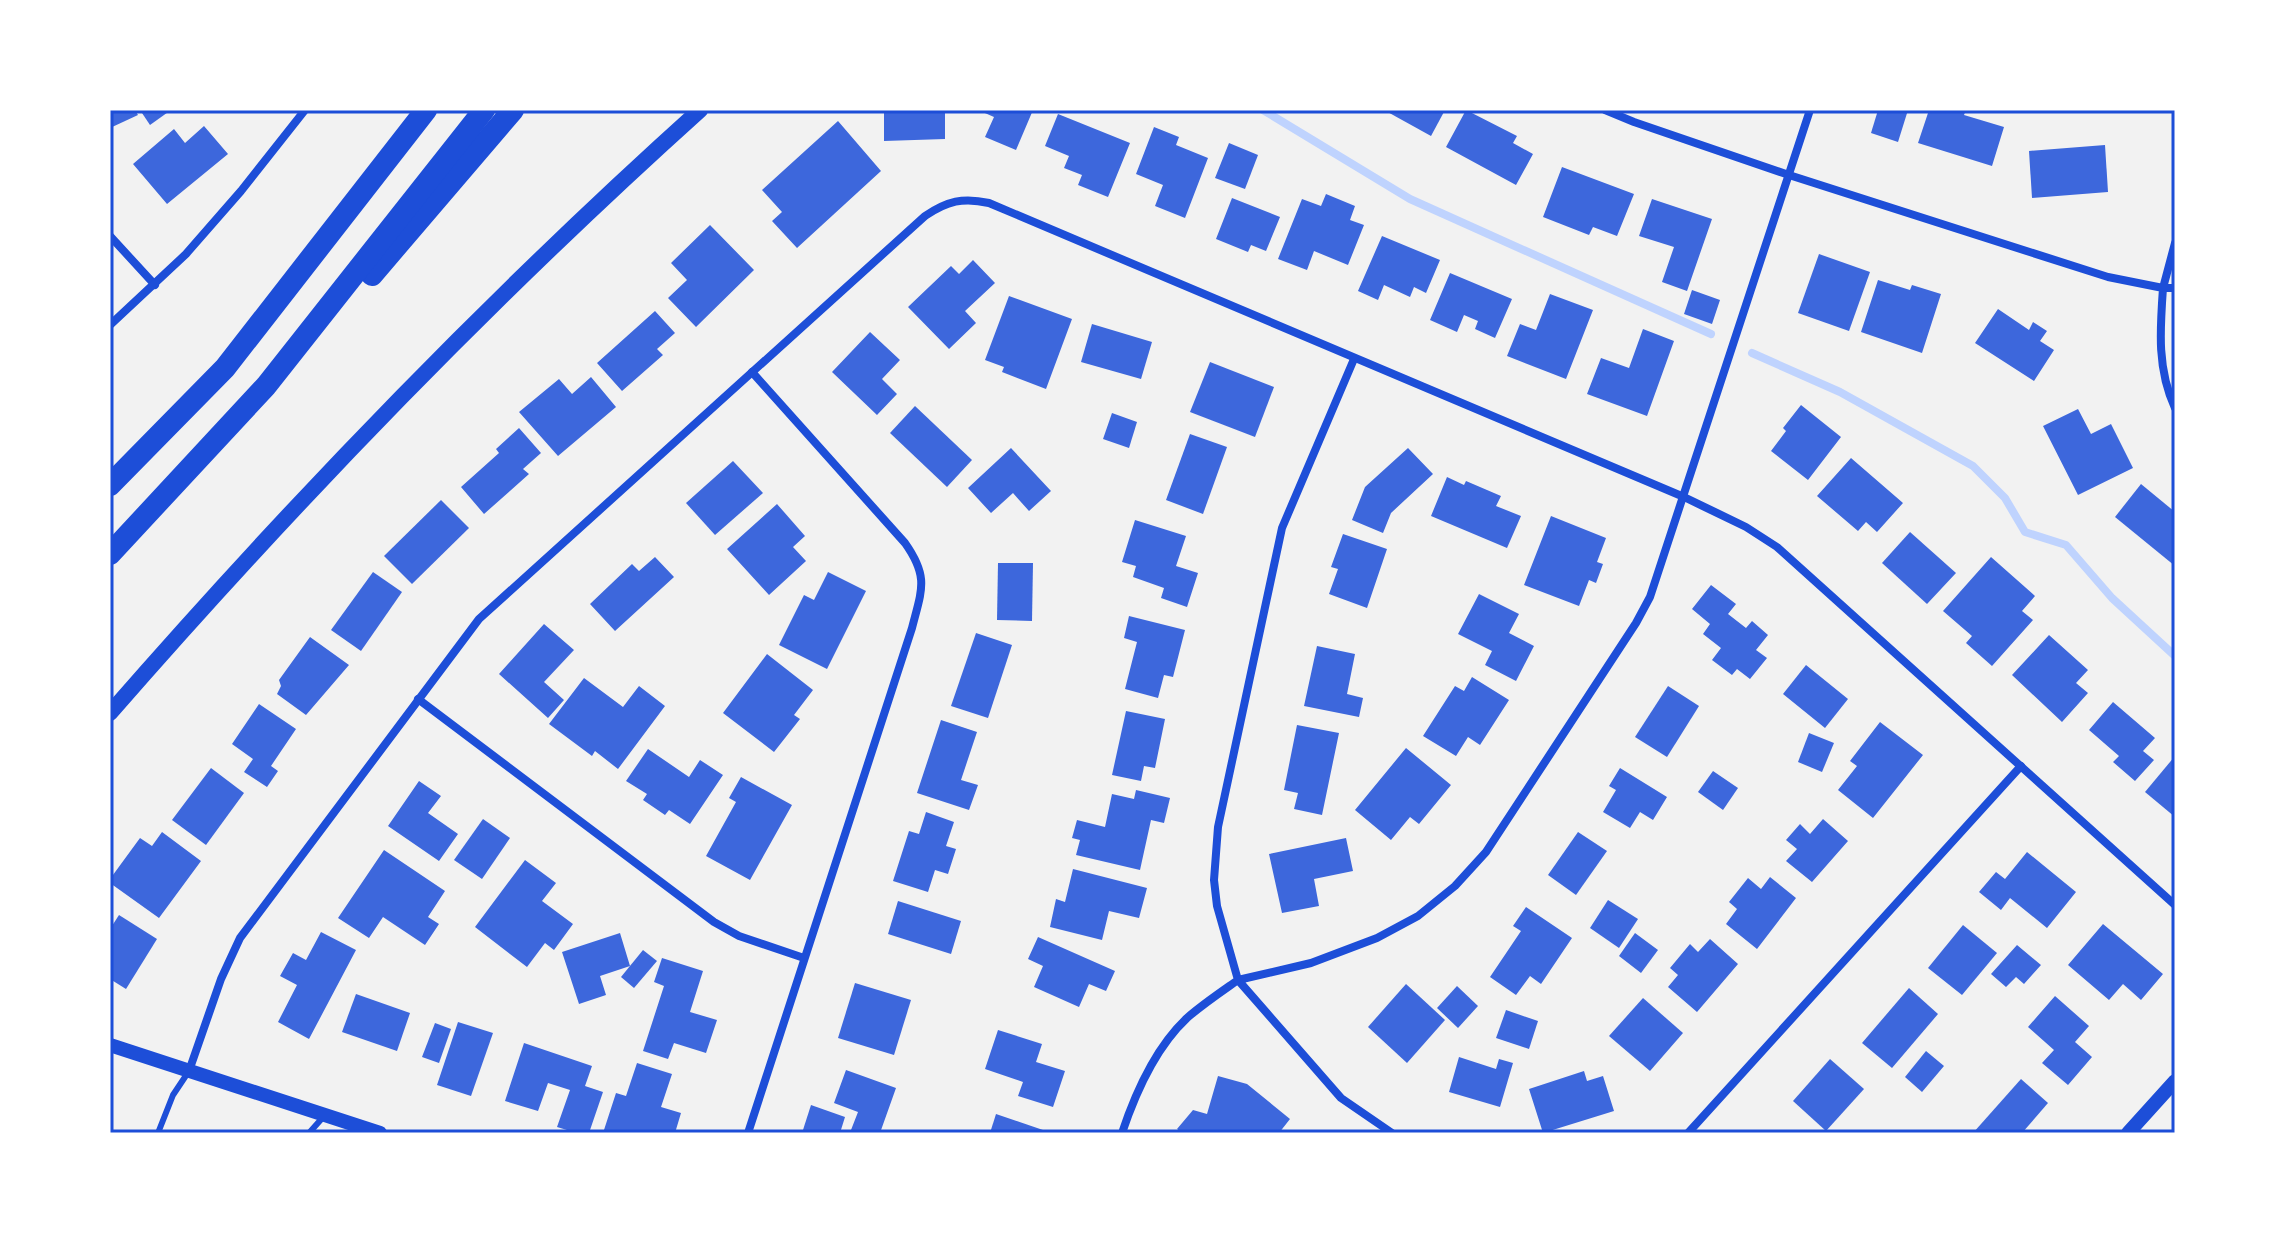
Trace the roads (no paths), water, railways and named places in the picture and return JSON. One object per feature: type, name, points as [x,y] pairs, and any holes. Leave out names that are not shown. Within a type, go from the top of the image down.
[{"type":"highway","points":[[110,485],[225,368],[426,110]]},
{"type":"highway","points":[[266,386],[484,110]]},
{"type":"highway","points":[[110,554],[417,225],[513,110]]},
{"type":"main road","points":[[110,713],[269,535],[411,387],[558,241],[700,110]]},
{"type":"street","points":[[110,325],[186,254],[305,110]]},
{"type":"street","points":[[1605,110],[1789,175],[2108,277],[2175,288]]},
{"type":"street","points":[[1122,1133],[1145,1078],[1186,1019],[1238,980],[1311,963],[1377,938],[1418,916],[1471,870],[1486,852],[1650,597],[1810,110]]},
{"type":"street","points":[[189,1071],[224,970],[240,938],[479,619],[925,216],[947,202],[959,199],[989,203],[1684,497],[1746,527],[1777,547],[2175,905]]},
{"type":"street","points":[[110,236],[155,285]]},
{"type":"street","points":[[2175,243],[2163,288],[2159,338],[2164,378],[2175,408]]},
{"type":"street","points":[[1354,359],[1282,528],[1218,827],[1214,880],[1217,906],[1238,980],[1341,1098],[1392,1133]]},
{"type":"street","points":[[748,1133],[912,628],[922,570],[905,543],[752,372]]},
{"type":"street","points":[[418,699],[714,922],[739,936],[804,958]]},
{"type":"street","points":[[1688,1133],[2021,766]]},
{"type":"street","points":[[110,1045],[380,1133]]},
{"type":"street","points":[[2128,1133],[2175,1081]]},
{"type":"lane","points":[[158,1133],[173,1095],[189,1071]]},
{"type":"lane","points":[[309,1133],[325,1115]]},
{"type":"waterway","points":[[1263,110],[1410,199],[1711,334]]},
{"type":"waterway","points":[[1752,353],[1840,392],[1973,466],[2005,498],[2025,532],[2066,545],[2112,598],[2175,656]]}]
